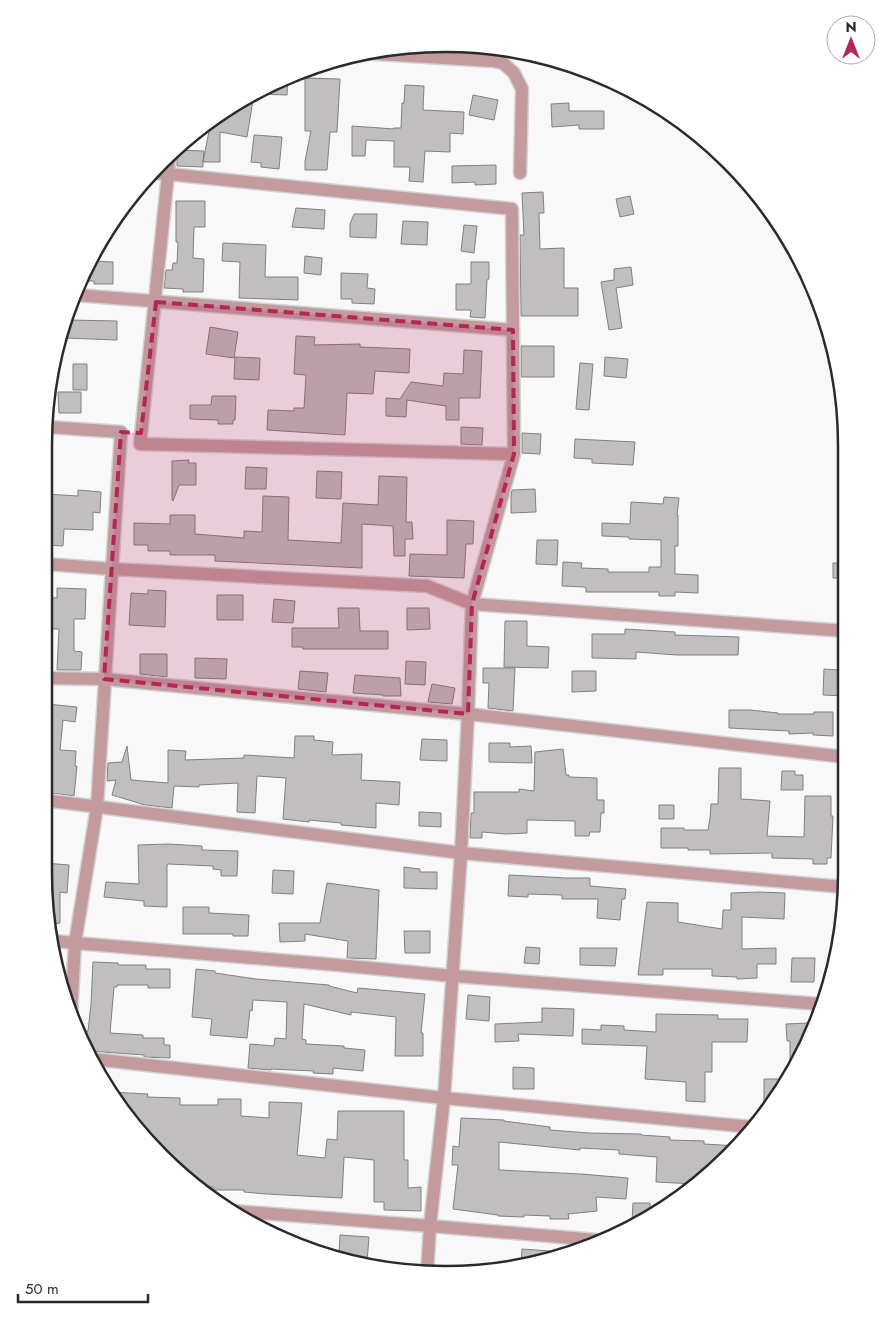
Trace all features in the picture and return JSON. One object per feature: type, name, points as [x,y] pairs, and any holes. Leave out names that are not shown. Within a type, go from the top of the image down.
[{"type":"street","points":[[400,55],[493,61],[503,63],[514,73],[522,89],[520,173]]},
{"type":"street","points":[[168,168],[140,444],[514,454]]},
{"type":"street","points":[[162,174],[512,209],[514,454],[472,604],[461,853],[453,976],[444,1098],[428,1266]]},
{"type":"street","points":[[81,296],[513,330]]},
{"type":"street","points":[[53,427],[142,432]]},
{"type":"street","points":[[72,997],[75,943],[98,807],[104,679],[121,432]]},
{"type":"street","points":[[52,564],[428,586],[472,604],[838,630]]},
{"type":"street","points":[[52,678],[104,679],[468,714],[838,756]]},
{"type":"street","points":[[52,801],[461,853],[838,886]]},
{"type":"street","points":[[59,941],[453,976],[817,1004]]},
{"type":"street","points":[[100,1061],[444,1098],[746,1126]]},
{"type":"street","points":[[246,1212],[589,1239]]},
{"type":"highlighted area","points":[[156,302],[513,330],[514,454],[472,604],[468,714],[104,679],[121,432],[141,433]]},
{"type":"building","points":[[305,78],[340,79],[337,132],[330,132],[327,170],[305,170],[311,131],[305,131]]},
{"type":"building","points":[[405,85],[424,86],[423,110],[464,112],[463,134],[450,133],[450,152],[425,151],[423,182],[409,181],[410,167],[394,167],[394,141],[366,140],[365,156],[352,156],[352,126],[401,128]]},
{"type":"building","points":[[287,86],[287,95],[269,94]]},
{"type":"building","points":[[473,95],[498,100],[494,120],[469,115]]},
{"type":"building","points":[[253,103],[247,137],[220,132],[220,162],[203,162],[209,132]]},
{"type":"building","points":[[569,103],[569,111],[604,111],[604,129],[579,129],[579,125],[552,127],[551,104]]},
{"type":"building","points":[[254,135],[282,137],[279,169],[261,167],[261,163],[251,162]]},
{"type":"building","points":[[186,150],[204,151],[203,167],[177,166],[177,159]]},
{"type":"building","points":[[496,165],[496,184],[475,185],[475,182],[452,183],[452,166]]},
{"type":"building","points":[[543,192],[544,213],[539,213],[540,249],[564,248],[564,288],[578,288],[578,316],[521,316],[520,235],[524,235],[522,193]]},
{"type":"building","points":[[630,196],[634,214],[620,217],[616,199]]},
{"type":"building","points":[[176,201],[205,201],[205,227],[194,227],[193,258],[204,259],[203,292],[183,292],[183,289],[164,288],[166,270],[172,270],[173,263],[177,263]]},
{"type":"building","points":[[296,208],[325,210],[324,229],[292,227]]},
{"type":"building","points":[[354,214],[377,214],[376,238],[350,237],[350,224]]},
{"type":"building","points":[[403,221],[428,222],[427,245],[401,244]]},
{"type":"building","points":[[464,225],[477,226],[474,253],[461,251]]},
{"type":"building","points":[[223,243],[266,245],[265,277],[298,277],[298,300],[239,298],[240,262],[222,261]]},
{"type":"building","points":[[305,256],[322,258],[321,275],[304,273]]},
{"type":"building","points":[[99,261],[113,262],[113,284],[94,284],[94,281],[89,281]]},
{"type":"building","points":[[471,262],[489,262],[485,318],[470,317],[471,310],[456,310],[456,284],[471,284]]},
{"type":"building","points":[[631,267],[633,285],[616,288],[622,328],[609,330],[601,282],[614,280],[614,269]]},
{"type":"building","points":[[341,273],[368,274],[367,288],[375,289],[374,304],[352,303],[352,299],[341,299]]},
{"type":"building","points":[[73,320],[117,321],[117,340],[68,338]]},
{"type":"building","points":[[210,327],[238,332],[234,358],[206,354]]},
{"type":"building","points":[[296,336],[315,337],[314,345],[360,344],[360,347],[410,349],[409,373],[375,371],[373,394],[347,393],[345,435],[267,430],[268,410],[294,411],[294,408],[304,408],[306,375],[294,374]]},
{"type":"building","points":[[521,346],[554,346],[554,377],[521,377]]},
{"type":"building","points":[[464,350],[482,351],[480,398],[459,398],[459,420],[446,420],[446,406],[407,400],[406,417],[386,416],[386,398],[400,399],[411,382],[443,386],[444,373],[463,374]]},
{"type":"building","points":[[235,357],[260,358],[259,380],[234,379]]},
{"type":"building","points":[[605,357],[628,359],[626,378],[604,376]]},
{"type":"building","points":[[580,363],[593,364],[589,410],[576,409]]},
{"type":"building","points":[[73,364],[87,364],[87,390],[73,390]]},
{"type":"building","points":[[58,392],[81,392],[81,413],[59,413]]},
{"type":"building","points":[[212,396],[236,396],[235,420],[233,420],[233,424],[218,424],[218,420],[190,419],[190,405],[211,405]]},
{"type":"building","points":[[461,427],[483,428],[482,445],[461,444]]},
{"type":"building","points":[[522,433],[541,434],[540,454],[522,453]]},
{"type":"building","points":[[575,439],[635,442],[633,465],[592,463],[592,459],[574,458]]},
{"type":"building","points":[[189,460],[188,463],[196,463],[196,485],[179,485],[173,501],[172,461]]},
{"type":"building","points":[[246,467],[267,468],[266,489],[245,489]]},
{"type":"building","points":[[317,471],[342,472],[341,499],[316,498]]},
{"type":"building","points":[[379,476],[407,477],[406,522],[412,522],[413,539],[405,539],[405,556],[394,556],[393,526],[362,524],[362,568],[215,561],[215,555],[170,555],[170,551],[148,551],[148,545],[134,545],[134,523],[170,524],[170,515],[195,515],[195,534],[244,538],[244,531],[262,532],[263,496],[289,497],[288,540],[341,543],[343,503],[378,505]]},
{"type":"building","points":[[535,489],[536,512],[511,513],[512,490]]},
{"type":"building","points":[[78,490],[101,492],[100,513],[93,512],[93,530],[64,529],[63,546],[52,545],[52,494],[78,496]]},
{"type":"building","points":[[664,497],[679,498],[677,515],[678,546],[675,546],[675,574],[698,575],[698,593],[675,592],[675,596],[659,596],[659,592],[586,592],[584,587],[562,586],[563,562],[582,563],[581,568],[608,569],[608,572],[649,572],[649,567],[661,567],[661,540],[602,536],[602,523],[630,524],[631,502],[663,504]]},
{"type":"building","points":[[447,520],[474,521],[473,544],[466,544],[464,578],[409,576],[410,554],[447,555]]},
{"type":"building","points":[[537,540],[558,540],[557,565],[536,564]]},
{"type":"building","points":[[833,563],[838,563],[838,578],[833,578]]},
{"type":"building","points":[[57,588],[86,589],[85,619],[74,619],[74,651],[82,652],[81,670],[57,670],[59,629],[52,629],[52,598],[57,598]]},
{"type":"building","points":[[148,590],[166,591],[165,627],[129,625],[131,593],[148,594]]},
{"type":"building","points":[[217,595],[243,595],[243,620],[217,620]]},
{"type":"building","points":[[274,599],[295,601],[293,623],[272,622]]},
{"type":"building","points":[[338,608],[359,608],[360,631],[388,631],[388,649],[303,649],[303,647],[292,647],[292,628],[339,628]]},
{"type":"building","points":[[407,608],[429,608],[430,629],[407,630]]},
{"type":"building","points":[[505,621],[527,621],[527,646],[549,647],[548,668],[504,667]]},
{"type":"building","points":[[625,629],[675,632],[675,635],[739,637],[738,655],[677,655],[636,652],[636,659],[592,658],[592,634],[625,634]]},
{"type":"building","points":[[140,654],[167,654],[167,677],[140,674]]},
{"type":"building","points":[[195,658],[227,659],[226,679],[195,678]]},
{"type":"building","points":[[406,661],[426,662],[425,685],[405,684]]},
{"type":"building","points":[[483,668],[515,668],[513,711],[488,708],[489,683],[483,683]]},
{"type":"building","points":[[824,669],[838,670],[838,696],[823,695]]},
{"type":"building","points":[[300,671],[328,673],[326,692],[298,689]]},
{"type":"building","points":[[572,671],[596,671],[596,691],[572,692]]},
{"type":"building","points":[[355,675],[400,678],[401,696],[353,693]]},
{"type":"building","points":[[432,684],[455,688],[452,704],[428,702]]},
{"type":"building","points":[[52,704],[77,707],[75,722],[63,720],[60,750],[76,751],[75,766],[77,766],[74,796],[52,793]]},
{"type":"building","points":[[729,710],[750,710],[778,714],[833,712],[833,736],[813,735],[813,733],[789,734],[789,731],[729,728]]},
{"type":"building","points":[[295,736],[314,736],[314,740],[333,742],[332,755],[362,754],[361,780],[400,782],[399,805],[376,803],[376,828],[341,825],[341,823],[283,819],[286,778],[257,776],[255,813],[237,812],[238,783],[199,785],[199,787],[174,786],[172,808],[145,805],[112,795],[116,780],[107,781],[108,763],[122,762],[127,746],[131,780],[168,783],[168,750],[186,751],[185,760],[244,758],[244,755],[294,758]]},
{"type":"building","points":[[422,739],[447,740],[447,761],[420,760]]},
{"type":"building","points":[[489,743],[510,743],[510,747],[531,746],[532,763],[489,762]]},
{"type":"building","points":[[563,749],[566,775],[569,775],[569,777],[597,778],[597,800],[604,800],[604,813],[601,813],[600,832],[590,832],[589,836],[575,836],[575,821],[527,820],[527,833],[482,832],[482,838],[470,838],[471,813],[474,813],[474,792],[519,792],[519,789],[534,791],[535,752]]},
{"type":"building","points":[[719,768],[741,768],[741,799],[770,801],[767,836],[804,837],[805,796],[831,796],[831,816],[833,816],[831,858],[827,858],[827,864],[813,864],[813,859],[772,858],[772,853],[710,854],[710,850],[661,848],[661,828],[708,830],[711,804],[718,804]]},
{"type":"building","points":[[782,771],[795,771],[795,775],[803,775],[803,790],[781,790]]},
{"type":"building","points":[[659,805],[674,805],[674,819],[659,819]]},
{"type":"building","points":[[419,812],[441,813],[441,827],[419,826]]},
{"type":"building","points":[[138,845],[202,846],[202,850],[238,851],[237,876],[221,876],[221,870],[213,869],[213,866],[168,864],[167,907],[144,906],[144,901],[104,897],[106,882],[139,884]]},
{"type":"building","points":[[52,864],[69,865],[67,893],[60,892],[60,923],[56,924]]},
{"type":"building","points":[[404,867],[420,869],[420,872],[437,872],[437,889],[404,888]]},
{"type":"building","points":[[273,870],[294,871],[293,894],[272,893]]},
{"type":"building","points":[[509,875],[590,878],[590,886],[626,889],[625,899],[622,899],[620,920],[597,918],[598,899],[562,899],[562,895],[528,894],[528,897],[508,896]]},
{"type":"building","points":[[327,883],[379,890],[376,959],[347,958],[348,941],[305,934],[305,941],[280,942],[279,923],[320,923]]},
{"type":"building","points":[[731,893],[785,893],[784,919],[742,917],[742,949],[776,948],[776,964],[757,964],[757,978],[737,979],[737,977],[712,976],[712,969],[663,969],[663,975],[638,975],[647,902],[678,903],[678,922],[722,929],[723,910],[731,910]]},
{"type":"building","points":[[183,907],[209,907],[209,913],[249,915],[248,936],[233,936],[233,934],[183,934]]},
{"type":"building","points":[[404,931],[430,931],[430,953],[405,953]]},
{"type":"building","points":[[526,947],[540,948],[539,964],[524,963]]},
{"type":"building","points":[[580,948],[617,948],[615,966],[580,965]]},
{"type":"building","points":[[792,958],[815,958],[814,982],[791,982]]},
{"type":"building","points":[[93,962],[118,963],[118,965],[146,965],[146,969],[170,969],[170,988],[148,988],[148,985],[117,985],[117,987],[114,987],[110,1033],[143,1035],[143,1038],[164,1038],[164,1045],[170,1045],[170,1058],[95,1051],[86,1032],[88,1031]]},
{"type":"building","points":[[196,969],[256,979],[329,985],[357,993],[358,988],[425,994],[421,1033],[423,1033],[423,1056],[395,1056],[396,1017],[351,1012],[351,1015],[304,1004],[302,1039],[306,1040],[306,1044],[344,1046],[344,1048],[365,1050],[363,1071],[333,1068],[333,1074],[313,1073],[314,1071],[248,1068],[250,1044],[274,1046],[275,1038],[286,1039],[287,1002],[253,1000],[247,1038],[210,1035],[212,1019],[192,1017]]},
{"type":"building","points":[[468,995],[490,997],[489,1021],[466,1019]]},
{"type":"building","points":[[542,1008],[574,1009],[573,1036],[518,1034],[519,1041],[495,1042],[495,1024],[542,1022]]},
{"type":"building","points":[[656,1014],[718,1015],[718,1019],[748,1019],[747,1042],[712,1042],[712,1072],[705,1072],[705,1102],[686,1101],[686,1082],[645,1079],[647,1046],[582,1044],[582,1029],[601,1030],[601,1025],[624,1026],[624,1030],[656,1032]]},
{"type":"building","points":[[809,1023],[790,1062],[790,1041],[787,1041],[786,1024]]},
{"type":"building","points":[[513,1067],[534,1068],[534,1089],[513,1089]]},
{"type":"building","points":[[764,1079],[780,1079],[772,1092],[764,1103]]},
{"type":"building","points":[[119,1093],[148,1094],[147,1097],[180,1098],[180,1105],[218,1105],[218,1099],[241,1099],[241,1116],[269,1118],[269,1102],[302,1103],[297,1155],[325,1158],[327,1139],[337,1140],[338,1111],[404,1111],[404,1160],[408,1160],[408,1188],[421,1187],[421,1211],[384,1210],[384,1202],[374,1202],[374,1160],[344,1157],[342,1198],[266,1194],[244,1192],[244,1190],[213,1190],[213,1187],[209,1187],[186,1169],[150,1133]]},
{"type":"building","points":[[461,1118],[504,1120],[550,1127],[550,1130],[641,1134],[670,1137],[670,1140],[704,1141],[704,1144],[729,1145],[705,1169],[687,1184],[656,1182],[657,1157],[619,1154],[619,1150],[580,1148],[580,1150],[499,1142],[499,1170],[628,1178],[626,1199],[596,1197],[597,1211],[568,1214],[569,1219],[550,1219],[550,1216],[498,1216],[453,1209],[458,1165],[452,1165],[453,1146],[459,1147]]},
{"type":"building","points":[[633,1203],[650,1203],[650,1209],[632,1219]]},
{"type":"building","points":[[340,1235],[369,1237],[367,1259],[339,1252]]},
{"type":"building","points":[[522,1249],[553,1251],[547,1253],[521,1259]]}]
